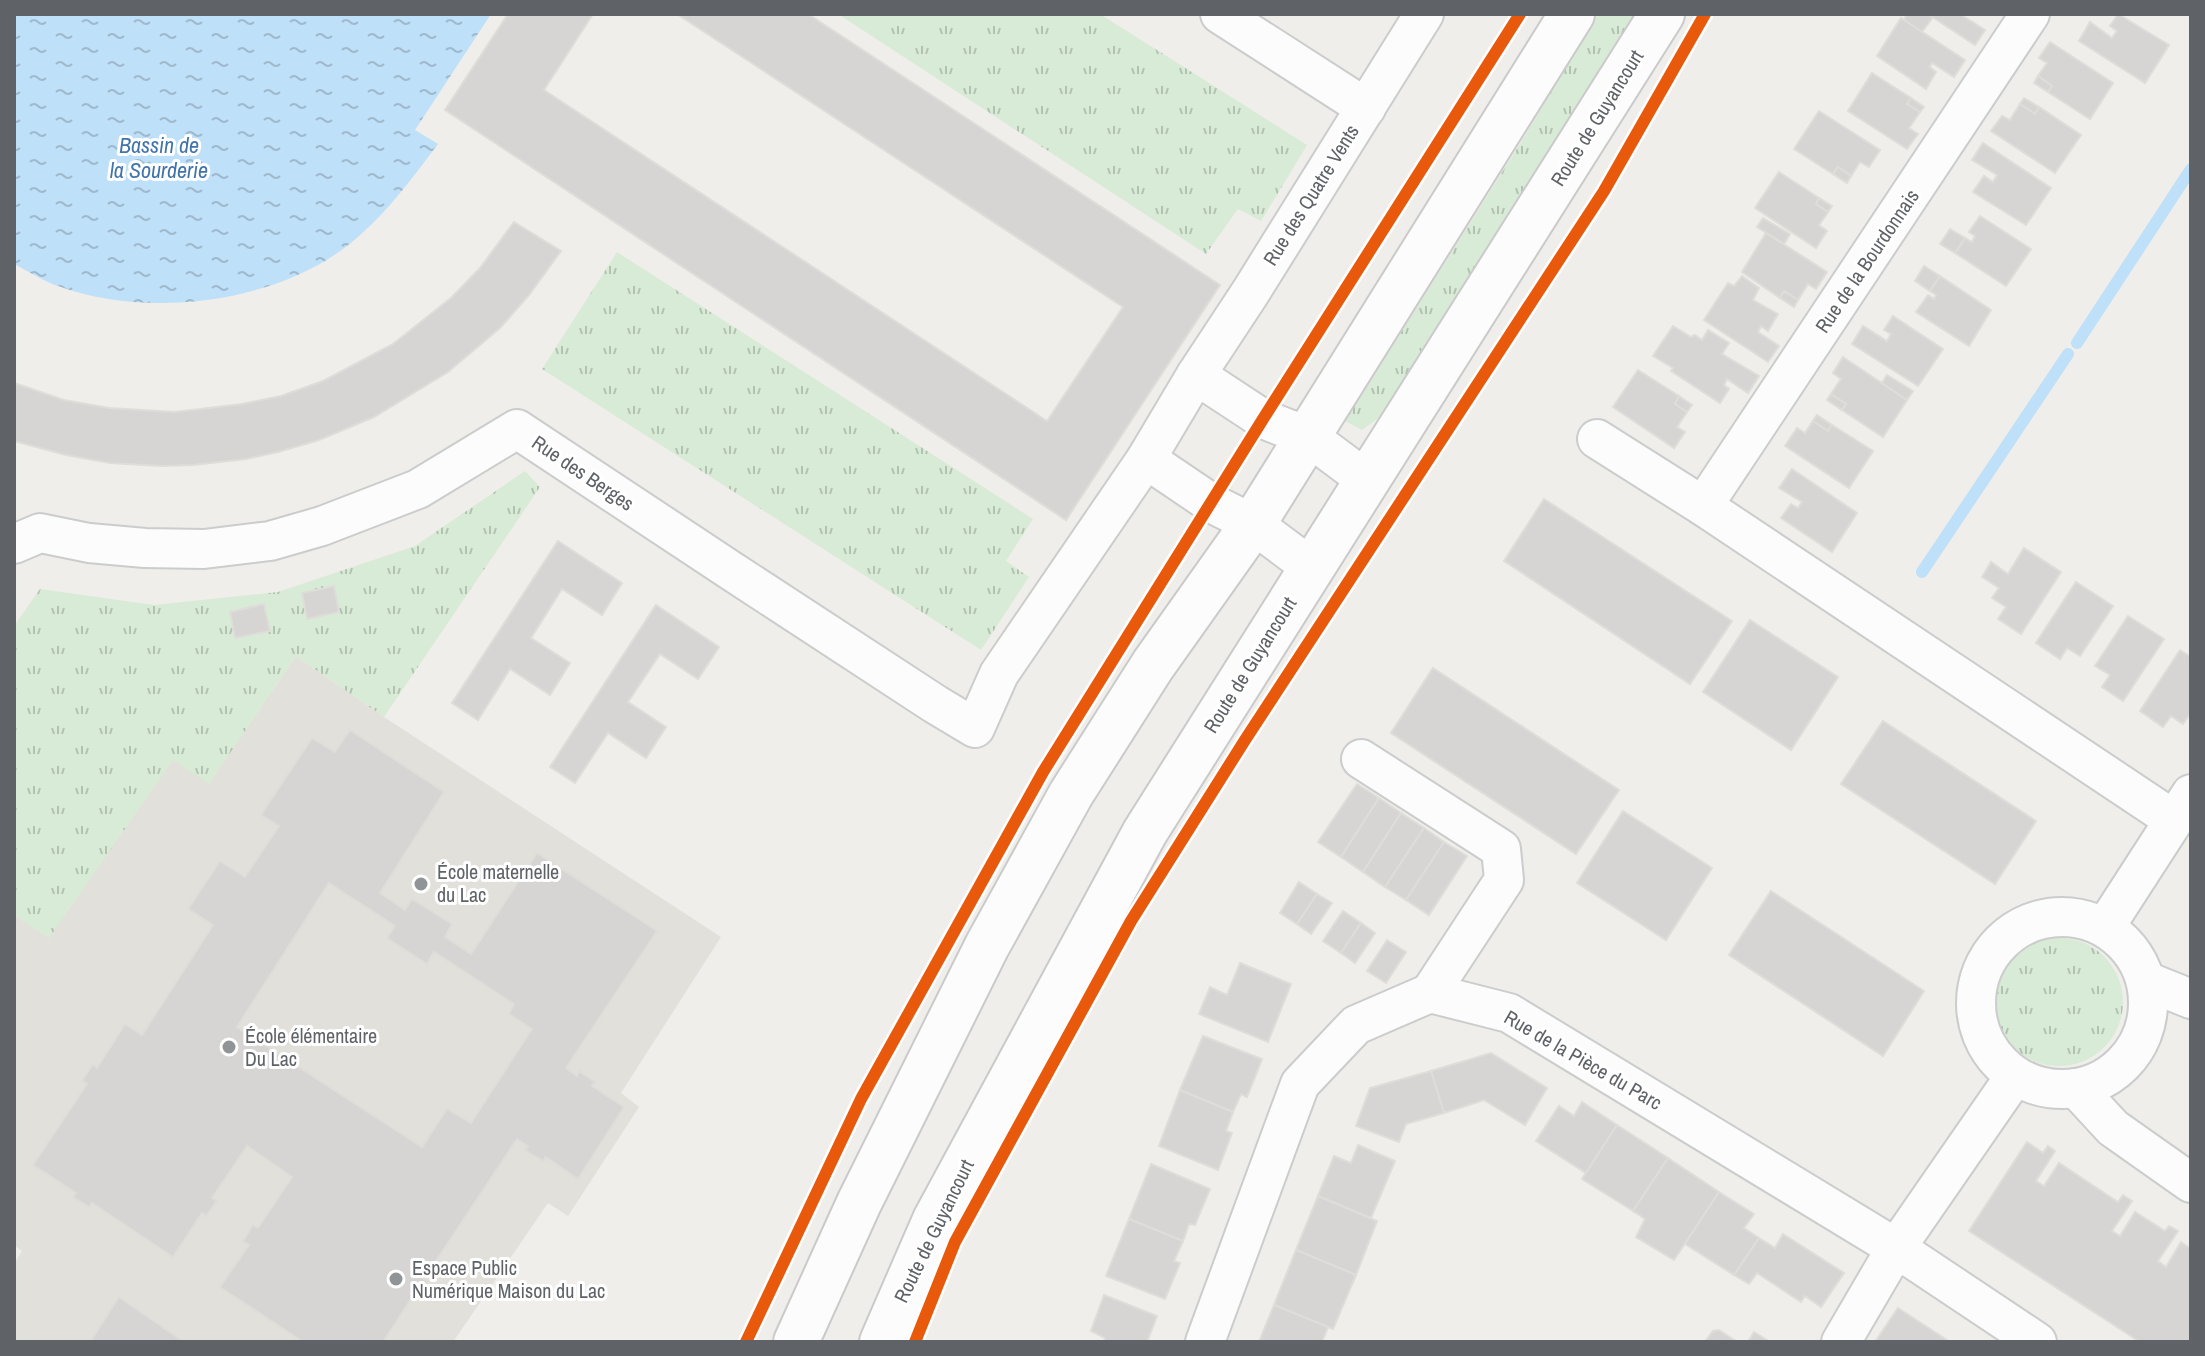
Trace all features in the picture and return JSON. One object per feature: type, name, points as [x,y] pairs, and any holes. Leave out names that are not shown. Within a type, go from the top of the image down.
[{"type":"main road","points":[[796,1342],[859,1203],[987,946],[1071,794],[1153,665],[1253,524],[1309,437],[1572,14]]},
{"type":"main road","name":"Route de Guyancourt","points":[[882,1342],[935,1220],[1145,832],[1662,14]]},
{"type":"street","points":[[1220,14],[1366,108]]},
{"type":"street","name":"Rue des Quatre Vents","points":[[975,728],[999,674],[1146,459],[1424,14]]},
{"type":"street","name":"Rue de la Bourdonnais","points":[[1703,506],[2030,14]]},
{"type":"street","points":[[1196,375],[1263,419],[1309,437],[1368,481]]},
{"type":"street","name":"Rue des Berges","points":[[14,544],[40,533],[89,543],[145,548],[204,549],[270,541],[322,526],[418,489],[517,429],[975,728]]},
{"type":"street","points":[[1597,439],[2182,807],[2105,927]]},
{"type":"street","points":[[1146,459],[1211,503],[1253,524],[1312,568]]},
{"type":"street","points":[[1205,1342],[1300,1084],[1356,1025],[1430,993],[1504,880],[1501,849],[1361,759]]},
{"type":"street","points":[[2054,916],[2080,918],[2105,927],[2123,942],[2137,960],[2146,981],[2148,1010],[2141,1037],[2126,1061],[2104,1079],[2076,1088],[2055,1089],[2034,1085],[2015,1076],[1994,1057],[1980,1033],[1975,1006],[1978,980],[1988,956],[2006,936],[2028,923],[2054,916]]},
{"type":"street","points":[[2146,981],[2191,999]]},
{"type":"street","name":"Rue de la Pièce du Parc","points":[[1430,993],[1509,1013],[1896,1248],[2037,1342]]},
{"type":"street","points":[[1841,1342],[1896,1248],[2015,1076]]},
{"type":"street","points":[[2076,1088],[2113,1128],[2191,1183]]},
{"type":"shaded area","name":"École élémentaire Du Lac","points":[[296,656],[721,937],[621,1093],[639,1107],[568,1216],[548,1203],[453,1342],[14,1342],[14,1264],[22,1251],[14,1245],[14,915],[48,937],[173,759],[209,783]]},
{"type":"green space","points":[[838,14],[1100,14],[1307,145],[1261,221],[1238,209],[1206,254]]},
{"type":"green space","points":[[1598,14],[1640,14],[1392,408],[1362,430],[1345,421],[1520,144]]},
{"type":"green space","points":[[617,252],[1033,519],[1006,561],[1029,577],[981,650],[542,369]]},
{"type":"green space","points":[[525,471],[540,487],[384,717],[296,656],[209,784],[173,760],[49,938],[14,915],[14,626],[40,589],[154,605],[278,592],[415,546]]},
{"type":"green space","points":[[2059,938],[2084,943],[2104,957],[2118,977],[2123,1002],[2118,1027],[2104,1047],[2084,1061],[2059,1066],[2034,1061],[2014,1047],[2000,1027],[1995,1002],[2000,977],[2014,957],[2034,943]]},
{"type":"water","name":"Bassin de la Sourderie","points":[[14,14],[491,14],[415,130],[438,144],[369,227],[327,259],[292,277],[214,299],[174,303],[133,302],[94,296],[52,284],[14,264]]},
{"type":"building","points":[[508,14],[593,14],[544,90],[1047,421],[1123,307],[677,14],[808,14],[1220,285],[1066,520],[445,110]]},
{"type":"building","points":[[1907,14],[1928,14],[1933,17],[1922,32],[1904,20]]},
{"type":"building","points":[[1928,14],[1964,14],[1985,30],[1975,45]]},
{"type":"building","points":[[2118,14],[2169,45],[2145,83],[2079,41],[2090,22],[2112,38],[2117,31],[2110,26]]},
{"type":"building","points":[[1901,18],[1965,60],[1954,77],[1932,63],[1930,67],[1936,72],[1926,89],[1877,56]]},
{"type":"building","points":[[2050,42],[2113,83],[2090,119],[2048,92],[2052,86],[2038,76],[2047,63],[2039,58]]},
{"type":"building","points":[[1872,73],[1911,98],[1907,104],[1920,112],[1909,128],[1918,134],[1907,149],[1848,111]]},
{"type":"building","points":[[2038,76],[2052,86],[2048,92],[2034,83]]},
{"type":"building","points":[[1911,98],[1924,107],[1920,112],[1907,104]]},
{"type":"building","points":[[2024,98],[2039,107],[2035,114],[2020,104]]},
{"type":"building","points":[[2020,104],[2035,114],[2039,107],[2081,135],[2055,173],[1991,131],[2002,116],[2010,120]]},
{"type":"building","points":[[1819,111],[1880,150],[1869,167],[1860,162],[1851,176],[1838,167],[1833,174],[1794,149]]},
{"type":"building","points":[[1983,143],[2051,188],[2026,225],[1973,192],[1984,176],[1993,182],[1997,175],[1972,160]]},
{"type":"building","points":[[1838,167],[1851,176],[1847,183],[1833,174]]},
{"type":"building","points":[[1779,172],[1819,198],[1816,204],[1828,212],[1819,225],[1827,231],[1816,248],[1755,208]]},
{"type":"building","points":[[1819,198],[1832,206],[1828,212],[1816,204]]},
{"type":"building","points":[[1980,216],[2031,249],[2006,286],[1955,253],[1965,238],[1972,242],[1975,236],[1969,232]]},
{"type":"building","points":[[1763,218],[1790,234],[1784,244],[1757,227]]},
{"type":"building","points":[[514,222],[561,251],[500,328],[448,372],[374,417],[319,440],[278,452],[193,465],[110,463],[14,441],[14,383],[64,400],[109,408],[175,412],[281,396],[323,381],[393,344],[452,297],[480,268]]},
{"type":"building","points":[[1950,229],[1965,238],[1955,253],[1940,244]]},
{"type":"building","points":[[1766,233],[1827,272],[1816,289],[1808,284],[1798,300],[1784,291],[1780,298],[1742,272]]},
{"type":"building","points":[[1924,266],[1940,276],[1930,291],[1915,281]]},
{"type":"building","points":[[1742,276],[1759,288],[1753,300],[1778,314],[1768,331],[1761,326],[1758,332],[1779,346],[1768,362],[1704,320],[1728,283],[1734,286]]},
{"type":"building","points":[[1940,276],[1991,310],[1969,346],[1916,312],[1928,295],[1934,299],[1936,295],[1930,291]]},
{"type":"building","points":[[1784,291],[1798,300],[1794,307],[1780,298]]},
{"type":"building","points":[[1893,316],[1943,349],[1918,386],[1852,344],[1863,326],[1887,341],[1891,334],[1884,330]]},
{"type":"building","points":[[1673,326],[1702,340],[1708,330],[1729,343],[1722,354],[1759,376],[1748,393],[1727,379],[1724,385],[1729,389],[1720,403],[1653,356]]},
{"type":"building","points":[[1843,357],[1907,400],[1883,437],[1842,410],[1846,404],[1831,394],[1841,379],[1833,373]]},
{"type":"building","points":[[1638,370],[1679,396],[1675,404],[1687,412],[1677,427],[1685,432],[1674,448],[1613,407]]},
{"type":"building","points":[[1887,375],[1913,391],[1907,400],[1882,383]]},
{"type":"building","points":[[1831,394],[1846,404],[1842,410],[1827,400]]},
{"type":"building","points":[[1679,396],[1692,405],[1687,412],[1675,404]]},
{"type":"building","points":[[1817,415],[1832,425],[1828,431],[1813,421]]},
{"type":"building","points":[[1813,421],[1828,431],[1832,425],[1873,451],[1849,488],[1785,446],[1797,428],[1805,433]]},
{"type":"building","points":[[1792,469],[1857,513],[1832,552],[1781,518],[1791,504],[1798,508],[1802,502],[1779,488]]},
{"type":"building","points":[[1544,499],[1732,621],[1690,684],[1504,561]]},
{"type":"building","points":[[558,541],[622,583],[602,615],[562,589],[531,638],[570,663],[550,695],[510,669],[478,720],[452,703]]},
{"type":"building","points":[[2024,548],[2061,572],[2021,634],[1998,619],[2006,607],[1992,598],[1999,588],[1982,577],[1991,562],[2008,574]]},
{"type":"building","points":[[2076,582],[2113,606],[2080,656],[2067,648],[2060,659],[2036,643]]},
{"type":"building","points":[[334,586],[339,612],[307,619],[302,593]]},
{"type":"building","points":[[264,604],[270,631],[235,638],[230,612]]},
{"type":"building","points":[[656,605],[719,647],[698,679],[660,654],[628,702],[666,727],[646,758],[608,733],[575,783],[550,767]]},
{"type":"building","points":[[2128,616],[2164,639],[2123,701],[2102,687],[2110,675],[2095,666]]},
{"type":"building","points":[[1750,620],[1838,677],[1791,750],[1703,692]]},
{"type":"building","points":[[2180,650],[2191,657],[2191,712],[2183,724],[2171,716],[2163,727],[2140,711]]},
{"type":"building","points":[[1433,668],[1619,790],[1576,854],[1391,733]]},
{"type":"building","points":[[1883,721],[2036,821],[1995,884],[1841,784]]},
{"type":"building","points":[[350,730],[444,792],[380,893],[405,910],[412,899],[452,924],[445,937],[471,954],[537,853],[657,931],[566,1068],[577,1076],[579,1071],[595,1082],[592,1086],[624,1107],[578,1179],[546,1157],[543,1161],[525,1150],[528,1146],[517,1139],[424,1279],[428,1281],[417,1298],[413,1296],[383,1342],[299,1342],[220,1287],[249,1245],[243,1241],[253,1225],[258,1228],[292,1177],[247,1146],[212,1198],[217,1201],[206,1216],[202,1213],[173,1257],[92,1203],[89,1207],[73,1197],[76,1193],[33,1165],[87,1084],[82,1081],[93,1064],[97,1068],[125,1024],[142,1035],[213,925],[188,909],[220,861],[245,877],[279,826],[261,815],[312,738],[335,752]],"holes":[[[329,883],[395,926],[387,938],[427,964],[434,952],[514,1004],[509,1014],[532,1029],[471,1123],[447,1109],[422,1147],[237,1027]]]},
{"type":"building","points":[[1357,784],[1379,798],[1341,857],[1318,842]]},
{"type":"building","points":[[1379,798],[1401,813],[1363,872],[1341,857]]},
{"type":"building","points":[[1623,811],[1712,868],[1666,940],[1577,883]]},
{"type":"building","points":[[1401,813],[1424,828],[1385,887],[1363,872]]},
{"type":"building","points":[[1424,828],[1444,842],[1406,900],[1385,887]]},
{"type":"building","points":[[1444,842],[1467,856],[1429,915],[1406,900]]},
{"type":"building","points":[[1299,882],[1317,894],[1297,924],[1280,913]]},
{"type":"building","points":[[1771,891],[1924,991],[1883,1056],[1729,955]]},
{"type":"building","points":[[1317,894],[1332,903],[1311,934],[1297,924]]},
{"type":"building","points":[[1343,911],[1361,923],[1341,953],[1323,941]]},
{"type":"building","points":[[1361,923],[1375,933],[1355,963],[1341,953]]},
{"type":"building","points":[[1387,940],[1406,952],[1386,983],[1367,971]]},
{"type":"building","points":[[1240,963],[1291,984],[1268,1042],[1199,1014],[1210,987],[1227,995]]},
{"type":"building","points":[[1203,1036],[1262,1059],[1247,1097],[1241,1094],[1233,1112],[1180,1090]]},
{"type":"building","points":[[1491,1053],[1547,1088],[1525,1125],[1484,1100],[1444,1113],[1431,1071]]},
{"type":"building","points":[[1431,1071],[1444,1113],[1406,1124],[1399,1142],[1356,1126],[1370,1088]]},
{"type":"building","points":[[1180,1090],[1233,1112],[1226,1131],[1232,1133],[1218,1170],[1159,1146]]},
{"type":"building","points":[[1582,1102],[1617,1125],[1586,1173],[1536,1141],[1559,1106],[1574,1116]]},
{"type":"building","points":[[1617,1125],[1668,1158],[1633,1211],[1582,1179]]},
{"type":"building","points":[[2027,1142],[2043,1153],[2048,1146],[2055,1151],[2036,1181],[2044,1186],[2059,1163],[2118,1202],[2123,1195],[2132,1201],[2112,1231],[2120,1236],[2135,1212],[2165,1231],[2169,1226],[2178,1231],[2158,1261],[2166,1267],[2181,1242],[2191,1249],[2191,1342],[2140,1342],[1969,1231]]},
{"type":"building","points":[[1358,1145],[1395,1161],[1371,1218],[1318,1196],[1334,1156],[1351,1163]]},
{"type":"building","points":[[1668,1158],[1719,1192],[1674,1260],[1636,1237],[1645,1219],[1633,1211]]},
{"type":"building","points":[[1151,1164],[1210,1189],[1195,1225],[1189,1224],[1183,1241],[1129,1219]]},
{"type":"building","points":[[1719,1192],[1754,1214],[1744,1228],[1759,1238],[1734,1275],[1685,1244]]},
{"type":"building","points":[[1318,1196],[1377,1221],[1356,1275],[1296,1250]]},
{"type":"building","points":[[1129,1219],[1183,1241],[1174,1261],[1180,1263],[1165,1299],[1106,1276]]},
{"type":"building","points":[[1783,1234],[1844,1273],[1821,1307],[1805,1296],[1801,1302],[1757,1273],[1749,1284],[1734,1275],[1759,1238],[1775,1248]]},
{"type":"building","points":[[1296,1250],[1356,1275],[1333,1329],[1274,1305]]},
{"type":"building","points":[[1104,1295],[1157,1316],[1147,1342],[1104,1342],[1105,1338],[1091,1331]]},
{"type":"building","points":[[119,1297],[184,1342],[90,1342]]},
{"type":"building","points":[[1274,1305],[1328,1327],[1322,1342],[1259,1342]]},
{"type":"building","points":[[1898,1308],[1950,1342],[1875,1342]]},
{"type":"building","points":[[1719,1330],[1738,1342],[1705,1342],[1713,1331]]},
{"type":"building","points":[[1754,1332],[1770,1342],[1748,1342]]},
{"type":"waterway","points":[[2077,343],[2191,169]]},
{"type":"waterway","points":[[1922,572],[2068,354]]},
{"type":"cycle path","points":[[746,1342],[861,1099],[1043,772],[1520,14]]},
{"type":"cycle path","points":[[915,1342],[955,1242],[1131,921],[1245,740],[1604,191],[1705,14]]},
{"type":"place","name":"École maternelle du Lac","points":[[421,884]]},
{"type":"place","name":"École élémentaire Du Lac","points":[[229,1047]]},
{"type":"place","name":"Espace Public Numérique Maison du Lac","points":[[396,1279]]}]
